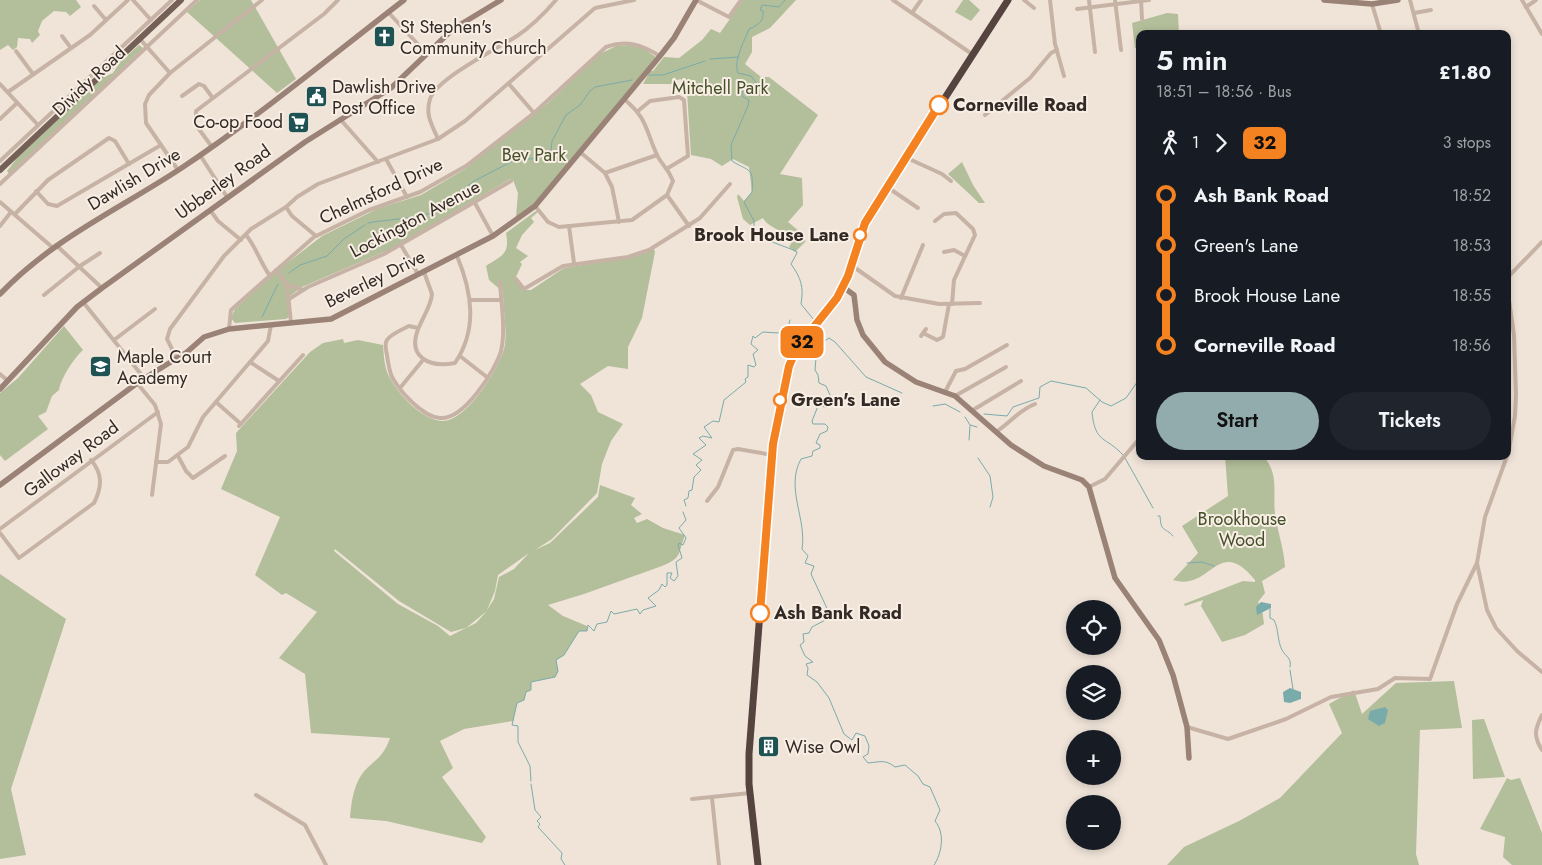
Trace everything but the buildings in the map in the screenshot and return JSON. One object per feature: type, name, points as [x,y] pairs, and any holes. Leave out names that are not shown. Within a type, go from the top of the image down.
[{"type":"highway","points":[[758,865],[750,793],[749,754],[772,454],[780,400],[793,356],[830,308],[843,287],[860,235],[887,187],[1008,0]]},
{"type":"main road","name":"Dividy Road","points":[[0,170],[181,0]]},
{"type":"street","points":[[8,92],[71,48],[128,0]]},
{"type":"street","points":[[132,0],[151,20]]},
{"type":"street","name":"Dividy Road","points":[[0,161],[172,0]]},
{"type":"street","name":"Dividy Road","points":[[0,184],[197,0]]},
{"type":"street","points":[[178,170],[146,123],[145,104],[153,90],[170,73],[262,0]]},
{"type":"street","points":[[212,147],[196,125],[196,110],[324,14],[338,0]]},
{"type":"street","name":"Dawlish Drive","points":[[0,294],[33,262],[54,246],[136,198],[212,147],[404,0]]},
{"type":"street","name":"Ubberley Road","points":[[0,389],[44,340],[84,302],[102,288],[340,119],[391,88],[453,30],[501,0]]},
{"type":"street","points":[[438,139],[428,117],[430,97],[459,71],[536,22],[556,0]]},
{"type":"street","points":[[177,359],[167,339],[170,329],[224,256],[246,235],[297,197],[318,184],[438,139],[458,126],[509,84],[595,8],[634,0]]},
{"type":"street","points":[[696,0],[729,17],[741,0]]},
{"type":"street","name":"Beverley Drive","points":[[0,485],[137,383],[177,359],[204,337],[228,330],[331,319],[493,236],[535,206],[660,56],[674,38],[696,0]]},
{"type":"street","points":[[893,0],[972,54]]},
{"type":"street","points":[[912,13],[921,0]]},
{"type":"street","points":[[1024,0],[1034,8]]},
{"type":"street","points":[[1050,0],[1057,50],[1064,76]]},
{"type":"street","points":[[1089,0],[1095,52]]},
{"type":"street","points":[[1141,0],[1142,19]]},
{"type":"street","points":[[1077,9],[1115,2],[1149,0]]},
{"type":"street","points":[[1324,0],[1372,4],[1398,0]]},
{"type":"street","points":[[1410,0],[1418,30]]},
{"type":"street","points":[[1522,0],[1542,34]]},
{"type":"street","points":[[1526,7],[1536,0]]},
{"type":"street","points":[[1115,2],[1120,50]]},
{"type":"street","points":[[1372,4],[1380,30]]},
{"type":"street","points":[[94,6],[106,20]]},
{"type":"street","points":[[1414,13],[1431,10]]},
{"type":"street","points":[[388,12],[427,54]]},
{"type":"street","points":[[62,36],[71,48]]},
{"type":"street","points":[[140,39],[170,73]]},
{"type":"street","name":"Chelmsford Drive","points":[[228,330],[231,310],[316,236],[369,210],[407,197],[466,166],[534,113],[606,48],[619,43],[640,44],[660,56]]},
{"type":"street","points":[[985,115],[1030,78],[1051,53],[1057,50]]},
{"type":"street","points":[[16,51],[33,74]]},
{"type":"street","points":[[20,56],[25,53]]},
{"type":"street","points":[[0,84],[38,125]]},
{"type":"street","points":[[182,96],[199,84],[204,86],[212,98]]},
{"type":"street","points":[[509,84],[534,113]]},
{"type":"street","points":[[638,111],[650,101],[679,97],[684,100],[688,156],[668,168]]},
{"type":"street","points":[[535,206],[548,222],[559,227],[619,222],[632,220],[667,195],[673,181],[668,168],[657,155],[638,111],[624,99]]},
{"type":"street","points":[[0,119],[18,103]]},
{"type":"street","points":[[340,119],[378,162]]},
{"type":"street","points":[[0,226],[36,191],[76,159],[109,138],[115,140],[129,164]]},
{"type":"street","points":[[36,191],[48,204],[57,206],[161,145]]},
{"type":"street","points":[[580,152],[605,173],[612,187],[619,222]]},
{"type":"street","points":[[200,155],[228,197]]},
{"type":"street","points":[[605,173],[657,155]]},
{"type":"street","points":[[906,157],[942,174],[951,181]]},
{"type":"street","points":[[386,159],[407,197]]},
{"type":"street","name":"Lockington Avenue","points":[[289,299],[303,290],[401,245],[511,181]]},
{"type":"street","points":[[516,279],[524,289],[563,266],[639,254],[700,218],[730,184]]},
{"type":"street","points":[[887,187],[918,208]]},
{"type":"street","points":[[667,195],[689,226]]},
{"type":"street","points":[[0,202],[80,266],[102,288]]},
{"type":"street","points":[[476,203],[493,236]]},
{"type":"street","points":[[286,207],[292,216],[316,236]]},
{"type":"street","points":[[210,210],[218,221],[241,240]]},
{"type":"street","points":[[923,332],[937,340],[943,336],[954,280],[974,235],[973,229],[956,213],[944,214],[935,221]]},
{"type":"street","points":[[570,226],[574,263]]},
{"type":"street","points":[[246,235],[254,245],[260,263],[270,276]]},
{"type":"street","points":[[1511,273],[1542,242]]},
{"type":"street","points":[[401,245],[421,273],[432,294],[429,308],[418,328],[416,339],[418,354],[423,360],[433,365],[455,363],[470,332],[468,281],[457,256]]},
{"type":"street","points":[[901,298],[923,245]]},
{"type":"street","points":[[946,250],[954,250],[964,256]]},
{"type":"street","points":[[44,295],[80,266],[100,253]]},
{"type":"street","points":[[851,265],[858,268],[887,291],[901,298],[950,304],[973,301],[980,303]]},
{"type":"street","points":[[276,270],[287,285],[291,323]]},
{"type":"street","points":[[418,328],[409,326],[388,338],[385,343],[389,367],[400,388],[429,415],[447,418],[461,412],[488,378],[501,351],[500,282]]},
{"type":"street","points":[[287,285],[303,290]]},
{"type":"street","points":[[843,287],[854,295],[857,320],[863,335],[876,354],[907,378],[954,396],[973,410],[996,432],[1044,466],[1082,480],[1089,487],[1116,578],[1158,640],[1173,675],[1187,727],[1189,758]]},
{"type":"street","points":[[470,300],[501,300]]},
{"type":"street","points":[[84,302],[144,378]]},
{"type":"street","points":[[114,340],[154,308]]},
{"type":"street","points":[[1511,314],[1514,334],[1516,395],[1515,416],[1511,436]]},
{"type":"street","points":[[156,462],[168,462],[188,447],[203,418],[270,339],[271,325]]},
{"type":"street","points":[[945,392],[956,371],[965,370],[1007,345]]},
{"type":"street","points":[[216,402],[240,425],[303,355]]},
{"type":"street","points":[[460,356],[488,378]]},
{"type":"street","points":[[400,388],[423,360]]},
{"type":"street","points":[[250,362],[279,382]]},
{"type":"street","points":[[954,396],[1006,367]]},
{"type":"street","points":[[0,374],[8,381]]},
{"type":"street","points":[[973,410],[1021,381]]},
{"type":"street","points":[[137,383],[155,405],[158,412],[160,438],[152,495]]},
{"type":"street","points":[[996,432],[1014,419],[1022,409],[1035,404]]},
{"type":"street","name":"Galloway Road","points":[[0,531],[91,460],[158,412]]},
{"type":"street","points":[[1089,487],[1105,479],[1136,443]]},
{"type":"street","points":[[708,501],[718,487],[733,450],[738,449],[772,454]]},
{"type":"street","points":[[178,456],[186,471],[193,478],[225,456]]},
{"type":"street","points":[[0,531],[19,558],[94,503],[101,479],[99,469],[91,460]]},
{"type":"street","points":[[1187,727],[1228,739],[1286,720],[1331,698],[1378,689],[1395,678],[1430,679],[1457,604],[1477,563],[1485,517],[1506,460]]},
{"type":"street","points":[[1477,563],[1491,620],[1510,644],[1542,672]]},
{"type":"street","points":[[1542,715],[1535,733],[1536,740],[1542,750]]},
{"type":"street","points":[[692,798],[712,798],[750,793]]},
{"type":"street","points":[[256,795],[305,825],[326,865]]},
{"type":"street","points":[[712,798],[719,865]]},
{"type":"green space","points":[[0,0],[76,0],[81,7],[70,16],[66,12],[54,11],[42,21],[38,31],[40,35],[32,43],[30,39],[18,38],[17,47],[13,50],[8,45],[0,50]]},
{"type":"green space","points":[[200,0],[251,0],[296,79],[277,93],[187,12]]},
{"type":"green space","name":"Mitchell Park","points":[[743,0],[796,0],[770,28],[752,37],[752,52],[745,64],[761,77],[769,77],[818,115],[780,174],[802,178],[803,205],[788,222],[799,231],[800,238],[806,241],[795,252],[789,247],[795,237],[793,234],[776,229],[763,218],[750,225],[743,219],[737,197],[738,194],[744,201],[752,192],[749,167],[733,159],[722,166],[711,159],[691,155],[687,92],[683,92],[681,79],[673,81],[673,84],[643,84],[650,71],[653,71],[664,57],[679,58],[702,40],[711,29],[720,33]]},
{"type":"green space","points":[[963,0],[969,0],[980,10],[971,21],[955,12]]},
{"type":"green space","points":[[1167,13],[1178,14],[1179,30],[1136,30],[1136,48],[1132,23]]},
{"type":"green space","points":[[139,45],[143,48],[9,174],[7,171],[18,157],[102,78],[113,73],[120,62]]},
{"type":"green space","name":"Bev Park","points":[[630,45],[641,47],[656,57],[534,205],[516,217],[518,193],[513,180],[510,179],[393,248],[302,287],[287,298],[289,317],[286,319],[235,323],[231,318],[235,309],[282,267],[322,236],[377,209],[421,195],[465,169],[547,104],[600,54],[616,46]]},
{"type":"green space","points":[[962,162],[973,185],[985,203],[979,203],[948,174]]},
{"type":"green space","points":[[536,211],[538,212],[531,218],[534,222],[522,235],[516,248],[528,256],[520,262],[522,264],[515,279],[524,290],[531,290],[564,268],[634,257],[654,249],[655,252],[642,318],[628,347],[628,369],[608,366],[580,384],[591,395],[598,412],[623,424],[611,441],[602,464],[597,493],[552,539],[535,550],[550,543],[598,497],[600,485],[635,498],[631,505],[642,514],[634,518],[637,523],[647,519],[663,528],[685,535],[678,555],[668,563],[584,594],[548,605],[563,616],[587,626],[587,631],[579,631],[564,655],[556,660],[558,671],[555,677],[531,682],[531,690],[526,692],[524,700],[517,703],[513,721],[464,729],[440,741],[453,768],[442,777],[486,837],[482,843],[386,821],[350,818],[354,793],[359,779],[383,752],[390,738],[311,733],[305,674],[279,658],[317,612],[286,593],[282,595],[255,575],[280,517],[221,489],[237,451],[236,433],[310,352],[323,343],[343,339],[344,343],[358,340],[383,345],[388,374],[399,391],[412,405],[434,420],[451,419],[461,413],[480,393],[501,358],[504,349],[503,292],[489,280],[486,266],[504,254],[507,240],[506,233]],"holes":[[[335,549],[399,601],[451,632],[466,628],[450,636],[438,626],[398,604],[334,551]],[[529,553],[514,569],[499,577],[494,599],[487,610],[495,591],[498,575]],[[487,611],[476,623],[466,628]]]},
{"type":"green space","points":[[64,326],[83,350],[68,368],[59,390],[52,396],[46,412],[38,416],[48,429],[5,461],[0,455],[0,393],[18,378]]},
{"type":"green space","name":"Brookhouse Wood","points":[[1225,460],[1266,460],[1274,478],[1275,512],[1285,567],[1262,581],[1265,593],[1258,602],[1262,609],[1264,624],[1245,635],[1222,642],[1201,606],[1203,600],[1185,606],[1184,604],[1243,581],[1255,582],[1255,580],[1242,567],[1232,562],[1214,567],[1197,579],[1186,582],[1173,580],[1198,553],[1182,526],[1228,496]]},
{"type":"green space","points":[[0,574],[66,619],[11,789],[26,855],[0,859]]},
{"type":"green space","points":[[1454,681],[1462,728],[1420,730],[1416,854],[1419,865],[1167,865],[1184,847],[1239,821],[1280,798],[1342,733],[1329,704],[1354,690],[1362,714],[1396,683]]},
{"type":"green space","points":[[1484,719],[1505,777],[1473,779],[1472,720]]},
{"type":"green space","points":[[1507,778],[1511,780],[1520,778],[1542,833],[1542,865],[1512,865],[1503,857],[1505,837],[1480,829]]},
{"type":"water","points":[[1261,602],[1271,604],[1271,608],[1257,615],[1256,607]]},
{"type":"water","points":[[1290,688],[1301,692],[1301,699],[1290,703],[1284,702],[1283,692]]},
{"type":"water","points":[[1385,707],[1388,710],[1385,723],[1379,726],[1368,719],[1370,711]]},
{"type":"waterway","points":[[785,0],[779,7],[762,5],[760,10],[763,11],[761,20],[749,29],[740,51],[737,63],[738,73],[751,76],[757,84],[755,87],[743,89],[742,96],[749,100],[731,145],[732,161],[751,174],[752,192],[744,202],[754,221],[754,233],[763,232],[767,240],[796,251],[797,253],[791,264],[801,283],[801,304],[814,320]]},
{"type":"waterway","points":[[710,59],[739,57]]},
{"type":"waterway","points":[[649,75],[663,75],[705,61]]},
{"type":"waterway","points":[[455,196],[474,181],[513,161],[538,158],[551,150],[552,141],[566,115],[580,105],[595,87],[632,80]]},
{"type":"waterway","points":[[368,223],[425,215],[445,207],[453,200]]},
{"type":"waterway","points":[[289,273],[300,265],[327,256],[344,239],[365,225]]},
{"type":"waterway","points":[[262,317],[278,284]]},
{"type":"waterway","points":[[686,506],[684,500],[688,498],[689,491],[692,490],[694,477],[701,470],[696,465],[702,460],[693,454],[706,445],[699,438],[703,436],[712,438],[704,427],[713,421],[719,422],[724,400],[746,382],[748,365],[754,367],[756,365],[753,354],[758,350],[751,344],[753,336],[755,338],[763,332],[779,333],[789,324],[790,320]]},
{"type":"waterway","points":[[818,333],[815,370],[819,383],[826,386],[830,395],[827,407],[818,406],[812,421],[813,424],[825,424],[828,427],[827,431],[820,434],[816,443],[820,445],[820,448],[813,451],[812,456],[801,459],[795,481],[802,526],[802,549],[808,556],[805,563],[814,566],[811,574],[831,617],[812,627],[809,633],[803,634],[804,642],[800,645],[805,656],[813,662],[806,664],[808,668],[807,675],[817,682],[829,698],[844,734],[852,740],[856,733],[865,736],[869,746],[868,754],[863,757],[868,763],[885,762],[895,767],[905,765],[918,776],[923,784],[930,787],[940,810],[935,821],[940,832],[941,844],[939,856],[934,865]]},
{"type":"waterway","points":[[818,334],[818,340],[823,342],[829,338],[835,342],[866,377],[902,393]]},
{"type":"waterway","points":[[984,414],[1007,416],[1013,407],[1039,398],[1040,387],[1051,381],[1086,388],[1102,402],[1111,406],[1126,398],[1136,384]]},
{"type":"waterway","points":[[1100,400],[1092,412],[1096,430],[1102,438],[1123,455]]},
{"type":"waterway","points":[[933,406],[945,404],[960,412]]},
{"type":"waterway","points":[[965,417],[970,425],[977,427]]},
{"type":"waterway","points":[[969,440],[970,426]]},
{"type":"waterway","points":[[978,458],[990,476],[993,497],[990,507]]},
{"type":"waterway","points":[[1125,458],[1153,508]]},
{"type":"waterway","points":[[531,781],[530,766],[518,742],[518,726],[512,725],[517,703],[524,700],[526,692],[531,690],[531,682],[555,677],[558,671],[556,660],[564,655],[579,631],[587,631],[588,625],[594,631],[597,624],[607,622],[611,611],[614,614],[637,609],[640,614],[643,610],[656,606],[648,598],[659,590],[662,584],[665,587],[667,585],[667,573],[672,573],[670,578],[674,581],[678,576],[676,562],[682,558],[678,545],[679,543],[683,545],[686,538],[679,528],[686,520],[683,512]]},
{"type":"waterway","points":[[1158,516],[1160,516],[1162,527],[1173,536]]},
{"type":"waterway","points":[[1187,563],[1202,562],[1214,566]]},
{"type":"waterway","points":[[1270,609],[1270,618],[1276,624],[1280,646],[1289,660],[1290,667]]},
{"type":"waterway","points":[[1290,670],[1293,689]]},
{"type":"waterway","points":[[531,784],[535,810],[541,817],[537,821],[540,824],[538,827],[562,853],[561,859],[565,865]]},
{"type":"bus line","name":"32","points":[[760,613],[773,444],[780,400],[789,366],[797,348],[837,298],[848,276],[865,223],[939,105]]},
{"type":"place","name":"St Stephen's Community Church","points":[[384,37]]},
{"type":"place","name":"Dawlish Drive Post Office","points":[[316,97]]},
{"type":"place","name":"Corneville Road","points":[[939,105]]},
{"type":"place","name":"Co-op Food","points":[[299,122]]},
{"type":"place","name":"Brook House Lane","points":[[860,235]]},
{"type":"place","name":"Maple Court Academy","points":[[101,367]]},
{"type":"place","name":"Green's Lane","points":[[780,400]]},
{"type":"place","name":"Ash Bank Road","points":[[760,613]]},
{"type":"place","name":"Wise Owl","points":[[769,747]]}]
